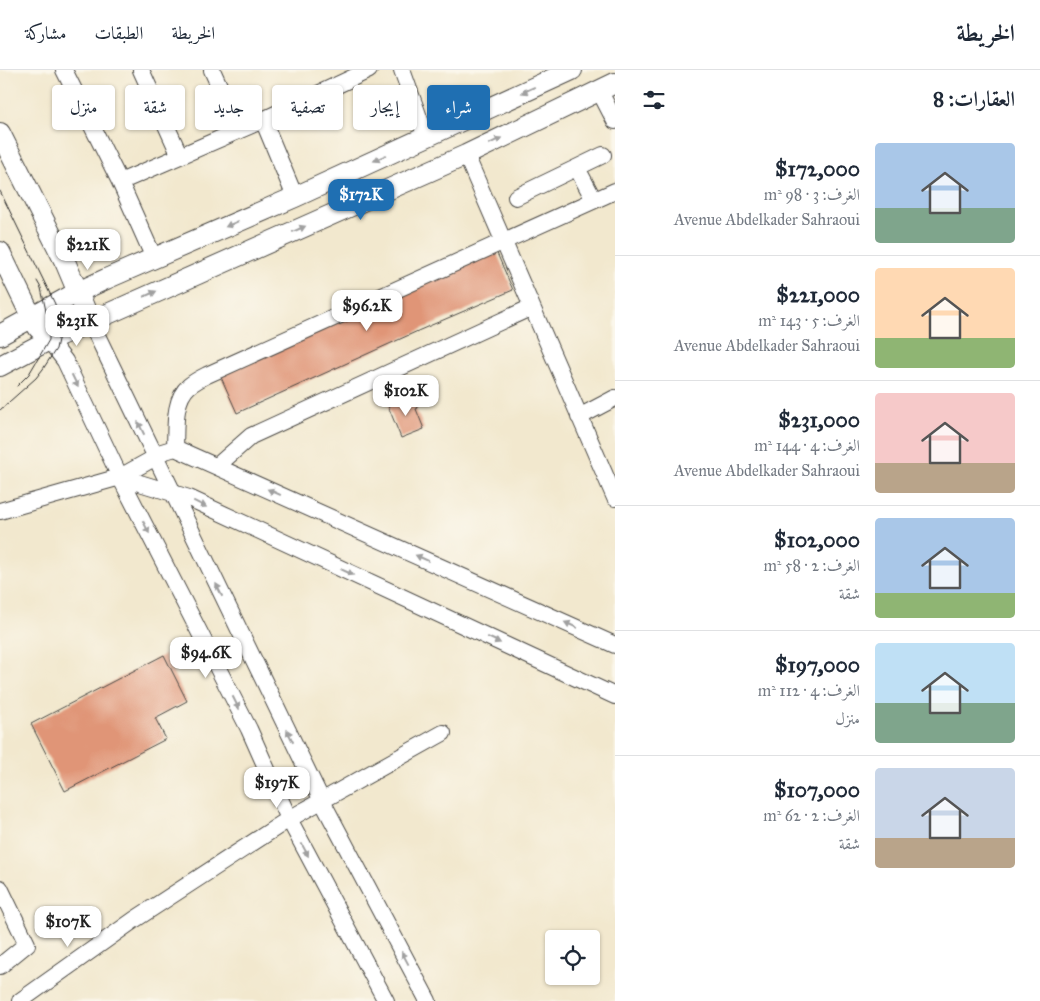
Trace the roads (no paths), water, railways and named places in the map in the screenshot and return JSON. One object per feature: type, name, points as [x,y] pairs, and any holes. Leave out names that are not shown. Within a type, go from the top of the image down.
[{"type":"main road","points":[[0,335],[78,292],[295,197],[572,70]]},
{"type":"main road","points":[[0,366],[49,340],[466,155],[607,87]]},
{"type":"main road","points":[[0,133],[66,264],[90,322]]},
{"type":"main road","points":[[0,252],[32,318],[49,340]]},
{"type":"street","points":[[64,70],[120,182],[154,258]]},
{"type":"street","points":[[141,70],[180,156]]},
{"type":"street","points":[[213,70],[220,85]]},
{"type":"street","points":[[295,197],[263,120],[369,70]]},
{"type":"street","points":[[402,70],[426,137]]},
{"type":"street","points":[[607,87],[615,121]]},
{"type":"street","points":[[120,182],[239,130]]},
{"type":"street","points":[[466,155],[615,498]]},
{"type":"street","points":[[516,197],[603,155]]},
{"type":"street","points":[[577,168],[594,200]]},
{"type":"street","points":[[175,448],[179,400],[188,387],[206,375],[615,191]]},
{"type":"street","points":[[217,466],[251,436],[532,307]]},
{"type":"street","points":[[90,322],[322,801],[428,1001]]},
{"type":"street","points":[[49,340],[65,361],[120,476],[249,729],[289,820],[386,1001]]},
{"type":"street","points":[[579,417],[615,398]]},
{"type":"street","points":[[0,511],[120,476],[162,452],[175,448],[615,645]]},
{"type":"street","points":[[120,476],[189,498],[615,696]]},
{"type":"street","points":[[20,1001],[134,920],[289,820],[443,733]]},
{"type":"street","points":[[0,888],[27,944],[0,966]]},
{"type":"tram line","points":[[0,191],[55,304],[59,335],[56,349],[36,378],[0,410]]},
{"type":"tram line","points":[[17,386],[29,374],[49,340],[46,311],[41,288],[37,281]]}]
